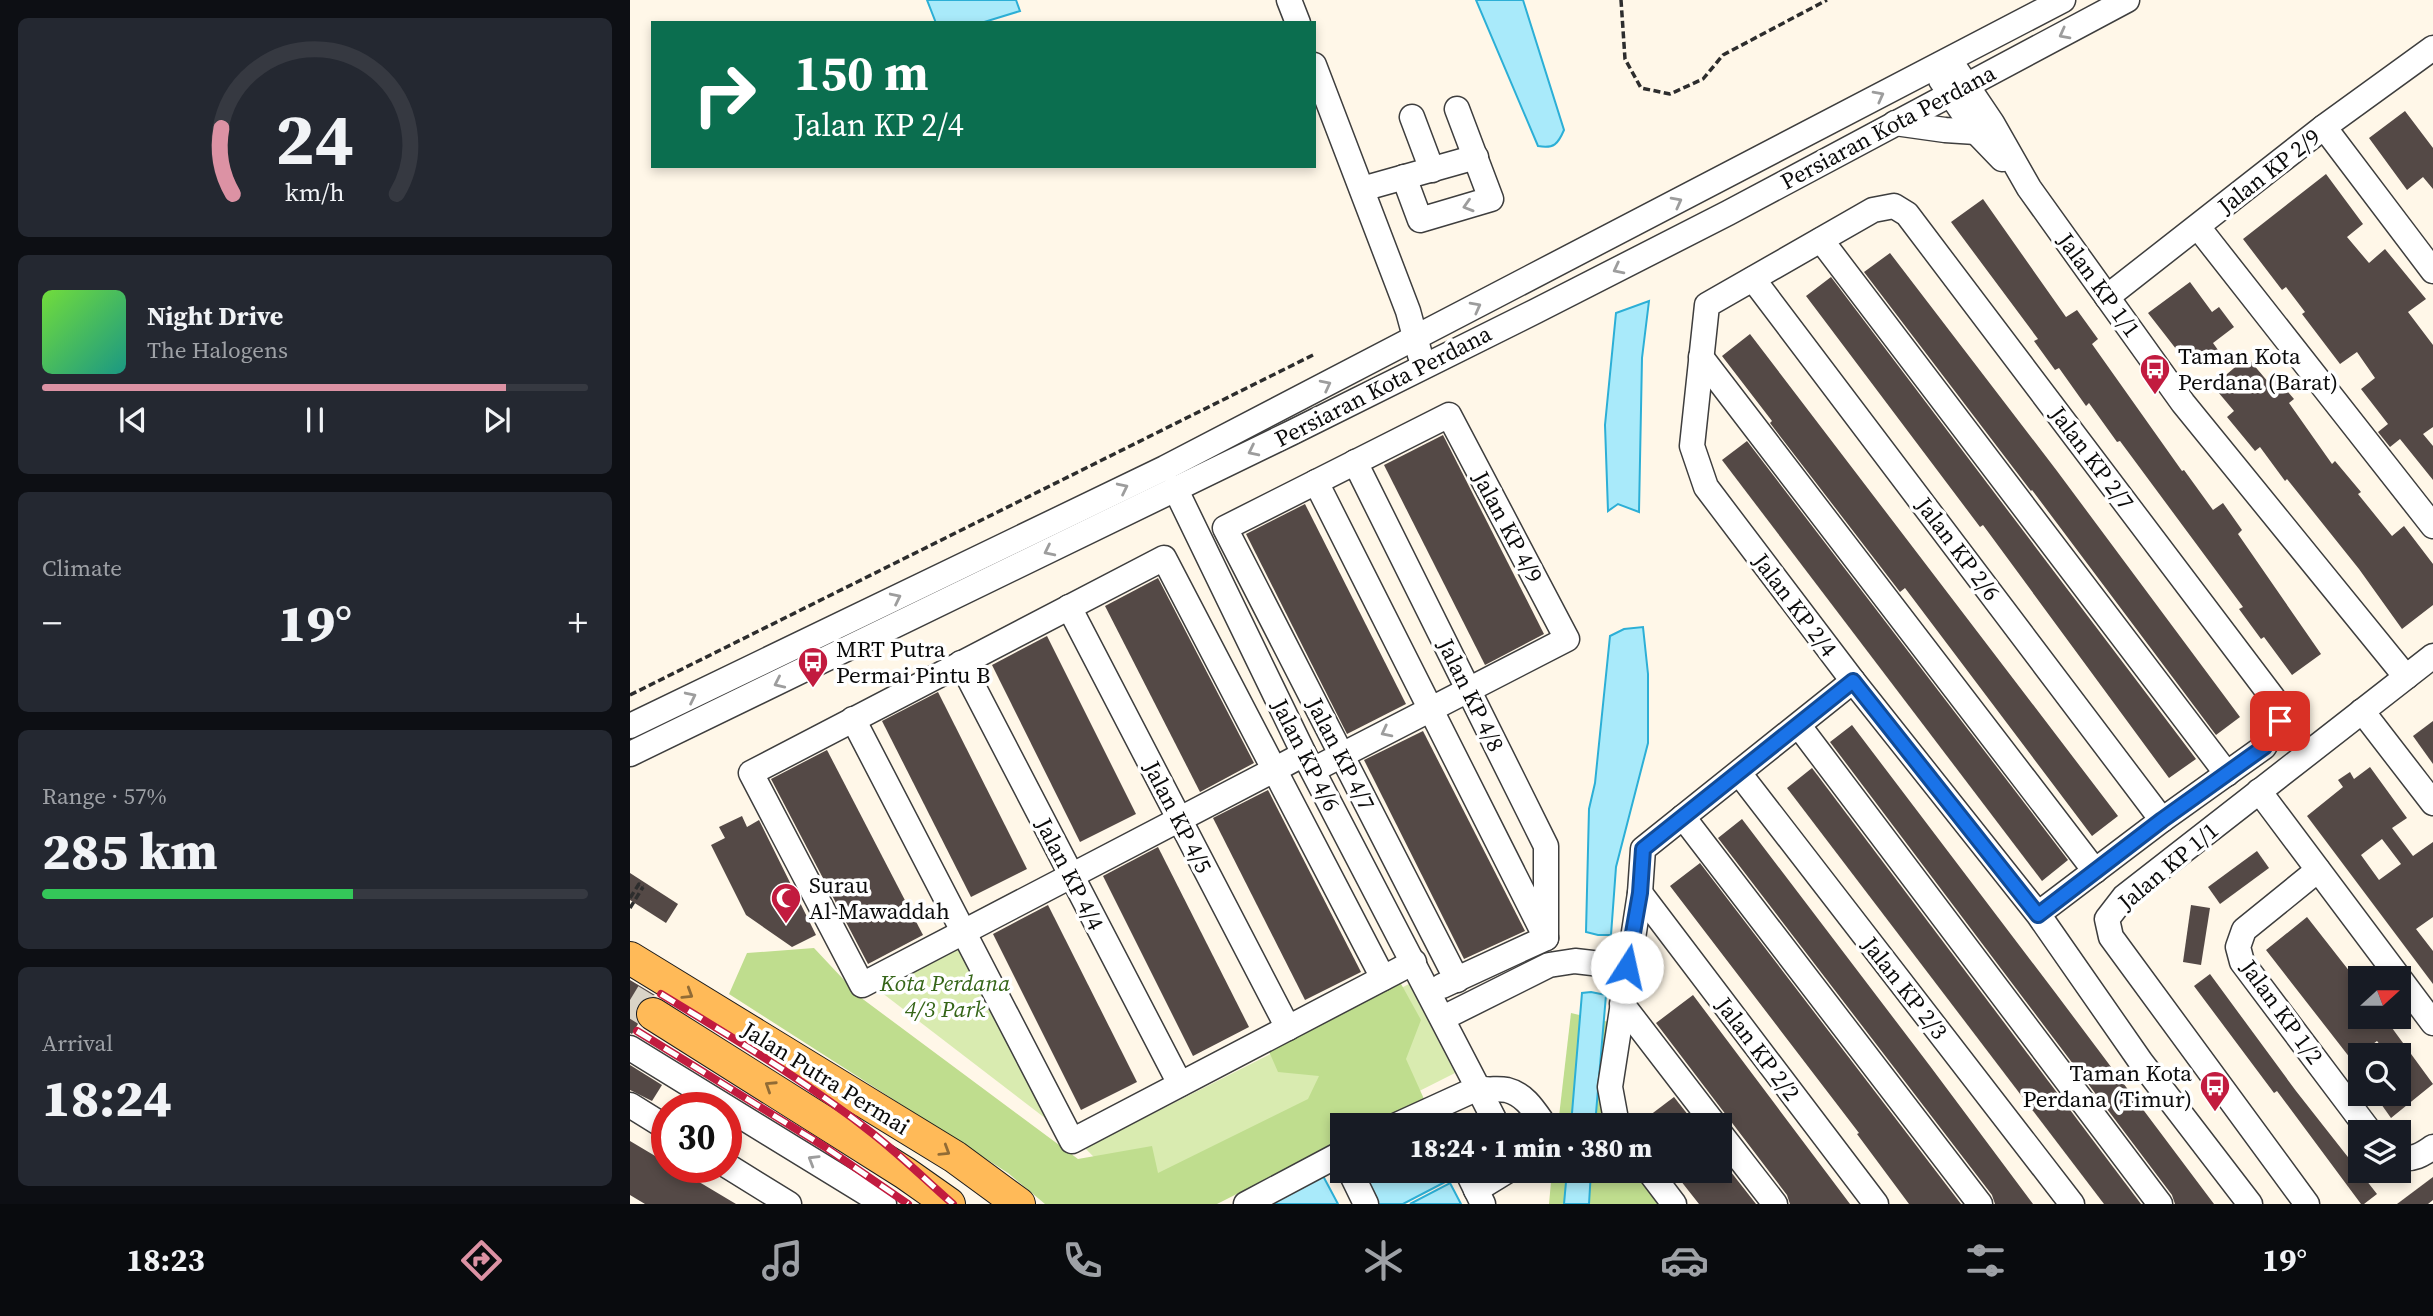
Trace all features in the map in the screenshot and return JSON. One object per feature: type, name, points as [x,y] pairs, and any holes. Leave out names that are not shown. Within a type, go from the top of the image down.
[{"type":"main road","name":"Jalan Putra Permai","points":[[630,958],[955,1157],[1019,1204]]},
{"type":"main road","name":"Jalan Putra Permai","points":[[653,1014],[905,1172],[949,1204]]},
{"type":"street","points":[[1289,0],[1297,21]]},
{"type":"street","name":"Persiaran Kota Perdana","points":[[630,754],[806,670],[1728,213],[2125,1]]},
{"type":"street","name":"Persiaran Kota Perdana","points":[[630,726],[1165,468],[2054,3]]},
{"type":"street","name":"Jalan KP 2/9","points":[[2107,297],[2324,127],[2433,48]]},
{"type":"street","name":"Jalan KP 1/1","points":[[1941,63],[2183,403],[2406,677]]},
{"type":"street","points":[[1316,70],[1408,311],[1424,365]]},
{"type":"street","name":"Jalan KP 1/1","points":[[1958,89],[1976,132],[2029,187]]},
{"type":"street","points":[[1404,177],[1420,220],[1491,199],[1457,109]]},
{"type":"street","points":[[1412,117],[1432,170]]},
{"type":"street","points":[[1895,123],[1976,132]]},
{"type":"street","points":[[2324,127],[2433,271]]},
{"type":"street","points":[[1362,189],[1476,157]]},
{"type":"street","name":"Jalan KP 2/7","points":[[1821,240],[1873,210],[1894,206],[1907,214],[2276,702],[2280,721],[2264,747],[2227,774]]},
{"type":"street","points":[[2197,227],[2433,526]]},
{"type":"street","points":[[1753,279],[1821,240],[2227,774],[2038,915]]},
{"type":"street","name":"Jalan KP 2/4","points":[[1753,279],[1707,305],[1692,446],[1706,487],[1853,681],[2038,915],[2141,1062],[2250,1204]]},
{"type":"street","name":"Jalan KP 2/6","points":[[1753,279],[2162,820]]},
{"type":"street","points":[[1701,357],[2095,871]]},
{"type":"street","name":"Jalan KP 4/9","points":[[1355,462],[1449,415],[1567,639],[1468,690]]},
{"type":"street","points":[[1316,482],[1355,462]]},
{"type":"street","name":"Jalan KP 4/8","points":[[1355,462],[1546,846],[1546,938]]},
{"type":"street","name":"Jalan KP 4/8","points":[[1316,482],[1546,938]]},
{"type":"street","name":"Jalan KP 4/7","points":[[1316,482],[1225,528],[1457,979]]},
{"type":"street","name":"Jalan KP 4/6","points":[[1175,488],[1308,762],[1491,1113]]},
{"type":"street","name":"Jalan KP 4/6","points":[[1069,607],[1164,558],[1383,978]]},
{"type":"street","points":[[1069,607],[751,773],[862,985],[1274,770],[1342,755],[1468,690]]},
{"type":"street","name":"Jalan KP 4/5","points":[[1069,607],[1288,1028]]},
{"type":"street","name":"Jalan KP 1/1","points":[[2297,1200],[2111,937],[2107,919],[2124,897],[2433,656]]},
{"type":"street","name":"Jalan KP 4/4","points":[[961,663],[1180,1084]]},
{"type":"street","points":[[1615,1113],[1610,1087],[1640,893],[1643,849],[1853,681]]},
{"type":"street","points":[[2362,712],[2433,803]]},
{"type":"street","points":[[853,719],[1072,1140],[1414,962]]},
{"type":"street","points":[[1799,726],[2160,1204]]},
{"type":"street","name":"Jalan KP 2/3","points":[[1739,773],[2072,1204]]},
{"type":"street","points":[[2259,792],[2433,1023]]},
{"type":"street","points":[[1684,817],[1980,1204]]},
{"type":"street","name":"Jalan KP 1/2","points":[[2318,870],[2244,930],[2238,947],[2242,962],[2361,1120]]},
{"type":"street","name":"Jalan KP 2/2","points":[[1640,893],[1876,1204]]},
{"type":"street","points":[[1429,992],[1546,938]]},
{"type":"street","points":[[1443,1018],[1549,965],[1574,961],[1627,967]]},
{"type":"street","points":[[1622,1004],[1706,1113]]},
{"type":"street","points":[[630,1048],[876,1201]]},
{"type":"street","points":[[1445,1113],[1478,1088],[1507,1090],[1528,1101],[1536,1113]]},
{"type":"street","points":[[630,1105],[651,1118]]},
{"type":"street","points":[[2411,1158],[2433,1147]]},
{"type":"street","points":[[1732,1148],[1775,1204]]},
{"type":"street","points":[[1247,1204],[1330,1160]]},
{"type":"street","points":[[742,1175],[789,1204]]},
{"type":"street","points":[[1356,1183],[1366,1204]]},
{"type":"street","points":[[1658,1183],[1674,1204]]},
{"type":"path","points":[[1620,0],[1625,59],[1641,88],[1670,94],[1703,79],[1723,55],[1827,0]]},
{"type":"path","points":[[630,695],[1313,355]]},
{"type":"path","points":[[630,898],[639,884],[643,887],[630,908]]},
{"type":"green space","name":"Kota Perdana 4/3 Park","points":[[960,946],[1058,1128],[877,989]]},
{"type":"green space","points":[[814,948],[860,997],[1078,1159],[1152,1146],[1158,1173],[1308,1099],[1319,1076],[1278,1072],[1267,1047],[1400,982],[1421,1020],[1406,1059],[1424,1099],[1397,1113],[1330,1113],[1330,1147],[1217,1204],[1045,1204],[1008,1173],[729,994],[747,953]]},
{"type":"green space","points":[[1409,984],[1455,1073],[1376,1113],[1330,1113],[1330,1130],[1140,1204],[1085,1148]]},
{"type":"green space","points":[[1571,1013],[1613,1023],[1608,1113],[1559,1113]]},
{"type":"green space","points":[[1551,1183],[1645,1183],[1660,1204],[1549,1204]]},
{"type":"water","points":[[927,0],[1016,0],[1020,11],[988,21],[935,21]]},
{"type":"water","points":[[1476,0],[1523,0],[1564,130],[1555,144],[1548,147],[1538,146]]},
{"type":"water","points":[[1649,301],[1642,358],[1639,512],[1618,504],[1608,511],[1605,425],[1616,313]]},
{"type":"water","points":[[1643,627],[1648,674],[1648,743],[1616,867],[1611,935],[1598,935],[1586,932],[1589,809],[1595,783],[1610,636],[1624,629]]},
{"type":"water","points":[[1582,993],[1606,995],[1596,1113],[1572,1113]]},
{"type":"water","points":[[1322,1174],[1338,1204],[1265,1204]]},
{"type":"water","points":[[1362,1183],[1443,1183],[1403,1204],[1373,1204]]},
{"type":"water","points":[[1450,1183],[1461,1204],[1410,1204]]},
{"type":"water","points":[[1566,1183],[1590,1183],[1589,1204],[1564,1204]]},
{"type":"building","points":[[2405,111],[2433,148],[2433,189],[2423,177],[2407,190],[2369,138]]},
{"type":"building","points":[[2326,174],[2363,224],[2347,237],[2369,263],[2385,249],[2426,299],[2408,312],[2433,345],[2433,427],[2423,434],[2433,446],[2433,480],[2400,439],[2390,447],[2378,432],[2388,424],[2361,389],[2375,378],[2357,352],[2340,364],[2302,314],[2305,312],[2286,287],[2282,290],[2243,239]]},
{"type":"building","points":[[1983,199],[2066,317],[2077,310],[2098,339],[2092,344],[2182,471],[2184,470],[2213,510],[2223,503],[2242,530],[2238,534],[2321,654],[2292,675],[2264,637],[2261,639],[2239,609],[2243,607],[2120,441],[2117,442],[2089,403],[2086,406],[2059,368],[2055,370],[2034,341],[2038,339],[1951,222]]},
{"type":"building","points":[[1890,253],[2240,717],[2216,735],[1864,272]]},
{"type":"building","points":[[1831,277],[2196,759],[2169,778],[1983,525],[1980,527],[1806,296]]},
{"type":"building","points":[[2190,282],[2212,312],[2219,307],[2234,327],[2213,343],[2218,350],[2196,366],[2191,359],[2187,363],[2148,313]]},
{"type":"building","points":[[1750,334],[2118,816],[2092,836],[1905,588],[1900,592],[1722,356]]},
{"type":"building","points":[[2247,357],[2269,383],[2280,373],[2292,388],[2288,392],[2294,399],[2289,403],[2332,464],[2335,461],[2361,492],[2358,494],[2392,536],[2404,526],[2433,564],[2433,605],[2402,629],[2359,569],[2287,479],[2285,481],[2260,447],[2255,451],[2227,417],[2234,411],[2213,386]]},
{"type":"building","points":[[1443,435],[1544,634],[1485,665],[1384,465]]},
{"type":"building","points":[[1747,441],[2068,860],[2042,881],[1722,460]]},
{"type":"building","points":[[1305,504],[1406,704],[1347,734],[1246,534]]},
{"type":"building","points":[[1158,578],[1254,763],[1200,792],[1105,606]]},
{"type":"building","points":[[1047,636],[1136,814],[1080,842],[992,665]]},
{"type":"building","points":[[938,692],[1027,869],[971,897],[882,721]]},
{"type":"building","points":[[2433,721],[2433,764],[2413,736]]},
{"type":"building","points":[[1852,725],[2214,1204],[2175,1204],[2172,1195],[1830,742]]},
{"type":"building","points":[[1423,731],[1525,931],[1464,959],[1364,760]]},
{"type":"building","points":[[827,750],[923,935],[868,964],[771,779]]},
{"type":"building","points":[[2370,767],[2407,818],[2392,828],[2413,856],[2433,842],[2433,917],[2416,929],[2433,951],[2433,984],[2307,816],[2343,787],[2338,780],[2350,772],[2354,779]],"holes":[[[2382,839],[2401,864],[2379,880],[2361,855]]]},
{"type":"building","points":[[1812,768],[2141,1204],[2104,1204],[1787,788]]},
{"type":"building","points":[[1268,790],[1361,972],[1305,1000],[1213,818]]},
{"type":"building","points":[[742,816],[747,827],[759,820],[816,935],[792,947],[746,915],[711,845],[725,838],[719,827]]},
{"type":"building","points":[[1742,819],[2033,1204],[1995,1204],[1992,1195],[1718,838]]},
{"type":"building","points":[[1158,847],[1249,1027],[1193,1056],[1103,876]]},
{"type":"building","points":[[2257,851],[2269,868],[2220,904],[2208,887]]},
{"type":"building","points":[[1700,863],[1961,1204],[1909,1204],[1857,1134],[1859,1133],[1670,886]]},
{"type":"building","points":[[630,873],[678,904],[666,923],[630,900]]},
{"type":"building","points":[[1048,905],[1137,1082],[1081,1110],[993,934]]},
{"type":"building","points":[[2191,905],[2210,908],[2201,965],[2183,962]]},
{"type":"building","points":[[2307,917],[2348,969],[2348,1029],[2393,1029],[2403,1043],[2348,1043],[2348,1055],[2266,950]]},
{"type":"building","points":[[2210,974],[2348,1157],[2348,1183],[2368,1183],[2377,1194],[2361,1204],[2194,986]]},
{"type":"building","points":[[630,980],[655,995],[644,998],[637,1005],[635,1014],[638,1024],[632,1034],[630,1033]]},
{"type":"building","points":[[1693,995],[1850,1204],[1790,1204],[1787,1195],[1732,1123],[1732,1113],[1725,1113],[1656,1023]]},
{"type":"building","points":[[2411,1054],[2433,1084],[2411,1102]]},
{"type":"building","points":[[630,1065],[662,1085],[658,1092],[651,1092],[651,1100],[630,1090]]},
{"type":"building","points":[[1674,1097],[1687,1113],[1653,1113]]},
{"type":"building","points":[[2382,1106],[2406,1106],[2391,1118]]},
{"type":"building","points":[[630,1141],[651,1153],[651,1183],[701,1183],[736,1204],[645,1204],[630,1195]]},
{"type":"building","points":[[1732,1173],[1756,1204],[1699,1204],[1682,1183],[1732,1183]]},
{"type":"building","points":[[2433,1177],[2433,1200],[2428,1204],[2397,1204]]},
{"type":"tunnel","points":[[630,1000],[653,1014]]},
{"type":"railway","points":[[661,994],[769,1060],[847,1114],[893,1150],[953,1204]]},
{"type":"railway","points":[[637,1031],[825,1147],[908,1204]]},
{"type":"place","name":"Taman Kota Perdana (Barat)","points":[[2155,396]]},
{"type":"place","name":"MRT Putra Permai Pintu B","points":[[813,689]]},
{"type":"place","name":"Surau Al-Mawaddah","points":[[786,925]]},
{"type":"place","name":"Taman Kota Perdana (Timur)","points":[[2215,1113]]},
{"type":"route","points":[[1627,967],[1640,893],[1643,849],[1853,681],[2038,915],[2162,820],[2264,747],[2280,721]]}]
